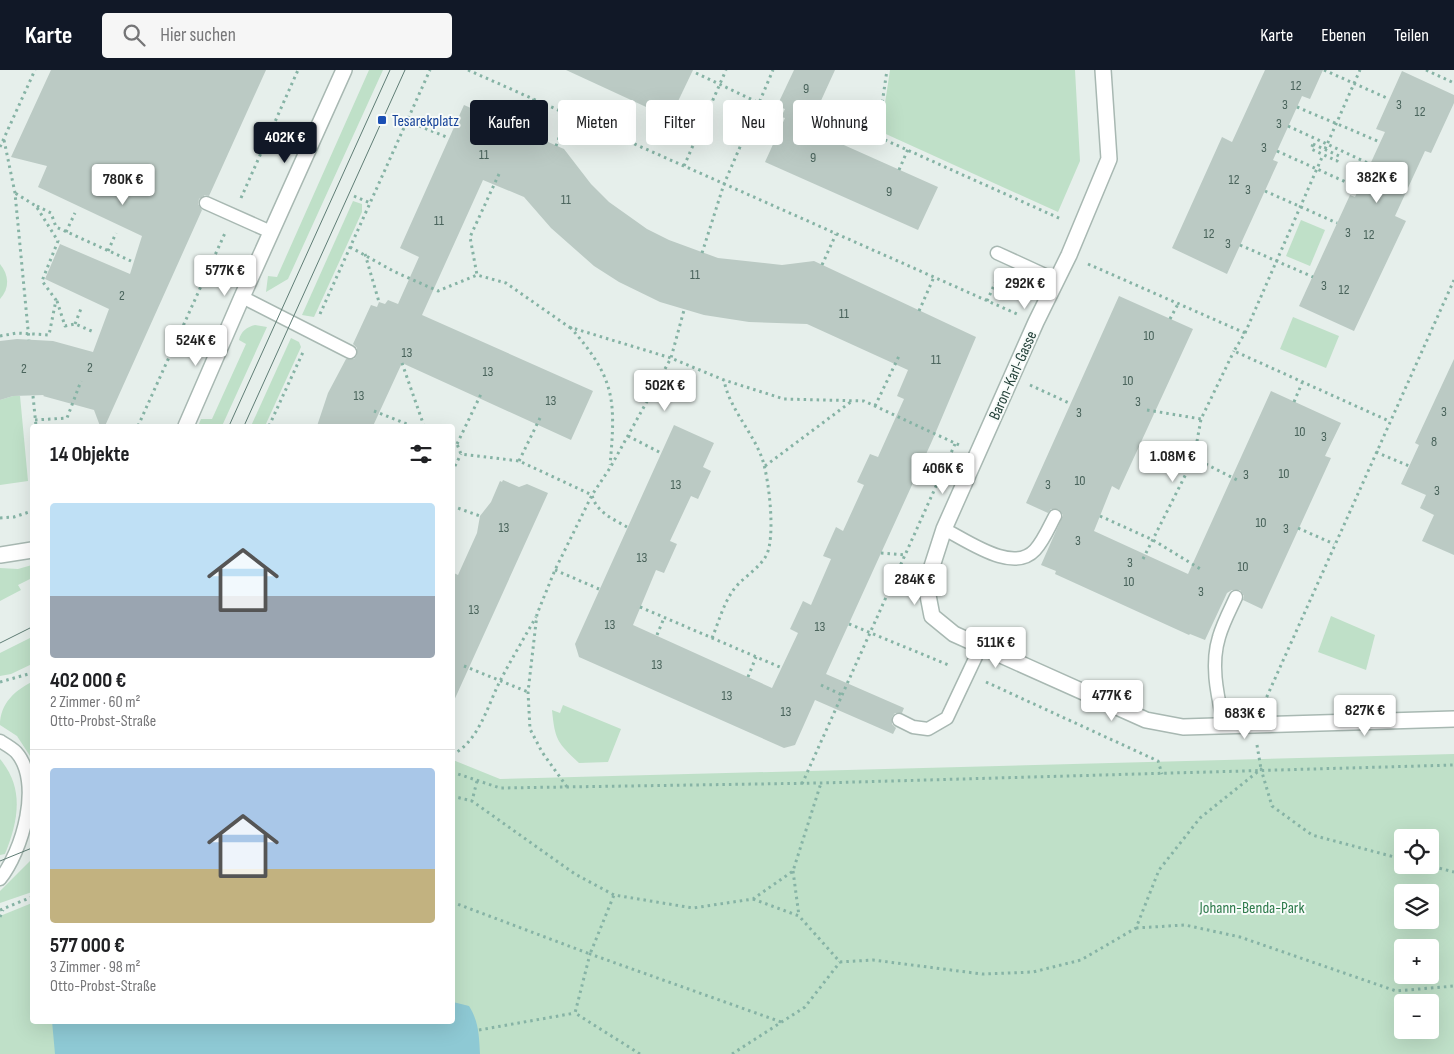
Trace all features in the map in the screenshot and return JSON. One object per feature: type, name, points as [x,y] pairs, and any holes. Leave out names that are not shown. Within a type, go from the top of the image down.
[{"type":"street","points":[[187,424],[344,70]]},
{"type":"street","name":"Baron-Karl-Gasse","points":[[1103,70],[1108,159],[1069,255],[1036,322],[944,529],[926,585],[932,616],[954,634],[1146,720],[1183,727],[1454,719]]},
{"type":"street","points":[[0,555],[30,550]]},
{"type":"lane","points":[[206,202],[271,232]]},
{"type":"lane","points":[[1002,255],[1056,280]]},
{"type":"lane","points":[[242,297],[350,352]]},
{"type":"lane","points":[[944,529],[1003,558],[1021,559],[1036,549],[1055,516]]},
{"type":"lane","points":[[1224,726],[1215,679],[1216,651],[1219,636],[1236,597]]},
{"type":"lane","points":[[899,720],[913,727],[928,729],[947,718],[981,646]]},
{"type":"lane","points":[[0,741],[16,753],[25,773],[29,790],[24,827],[10,864],[0,879]]},
{"type":"path","points":[[0,147],[35,70]]},
{"type":"path","points":[[139,424],[298,70]]},
{"type":"path","points":[[270,424],[430,70]]},
{"type":"path","points":[[468,70],[534,100]]},
{"type":"path","points":[[684,166],[726,70]]},
{"type":"path","points":[[760,100],[773,70]]},
{"type":"path","points":[[883,100],[887,70]]},
{"type":"path","points":[[1324,70],[1389,100]]},
{"type":"path","points":[[1325,149],[1360,70]]},
{"type":"path","points":[[1426,70],[1454,83]]},
{"type":"path","points":[[696,73],[752,100]]},
{"type":"path","points":[[1297,107],[1380,142]]},
{"type":"path","points":[[407,121],[449,138]]},
{"type":"path","points":[[1288,126],[1370,164]]},
{"type":"path","points":[[886,139],[1080,227]]},
{"type":"path","points":[[4,140],[15,193],[28,340]]},
{"type":"path","points":[[556,146],[558,141]]},
{"type":"path","points":[[636,144],[1036,322]]},
{"type":"path","points":[[1313,144],[1325,149],[1340,156],[1337,161],[1310,149],[1313,144]]},
{"type":"path","points":[[702,253],[724,184],[741,145]]},
{"type":"path","points":[[899,170],[908,149]]},
{"type":"path","points":[[1277,151],[1359,188]]},
{"type":"path","points":[[1143,559],[1194,458],[1201,418],[1234,350],[1245,334],[1323,155]]},
{"type":"path","points":[[477,275],[470,237],[498,174]]},
{"type":"path","points":[[1265,191],[1337,223]]},
{"type":"path","points":[[15,193],[51,213],[56,227],[131,262]]},
{"type":"path","points":[[354,196],[370,203]]},
{"type":"path","points":[[36,206],[58,241],[42,281],[56,300],[65,326],[75,324],[94,332]]},
{"type":"path","points":[[66,232],[75,213]]},
{"type":"path","points":[[108,251],[116,233]]},
{"type":"path","points":[[822,265],[836,234]]},
{"type":"path","points":[[1240,245],[1313,277]]},
{"type":"path","points":[[350,247],[395,272],[438,291],[477,275],[506,283],[569,327],[599,364],[609,386],[614,406],[610,468]]},
{"type":"path","points":[[364,254],[379,302]]},
{"type":"path","points":[[987,301],[1002,255]]},
{"type":"path","points":[[1069,255],[1245,334]]},
{"type":"path","points":[[920,311],[934,277]]},
{"type":"path","points":[[1254,725],[1376,452],[1388,421],[1454,280]]},
{"type":"path","points":[[0,336],[28,333],[49,335],[56,300]]},
{"type":"path","points":[[1170,319],[1178,304]]},
{"type":"path","points":[[75,324],[82,306]]},
{"type":"path","points":[[455,754],[459,752],[477,732],[500,681],[537,614],[592,495],[610,468],[671,358],[684,310]]},
{"type":"path","points":[[569,327],[671,358],[724,380],[784,399],[864,401],[977,454]]},
{"type":"path","points":[[1234,350],[1388,421]]},
{"type":"path","points":[[875,406],[899,356]]},
{"type":"path","points":[[402,363],[423,424]]},
{"type":"path","points":[[1012,377],[1071,404]]},
{"type":"path","points":[[712,638],[732,592],[755,570],[766,555],[770,543],[770,511],[765,466],[756,444],[726,392],[724,380]]},
{"type":"path","points":[[35,420],[67,418],[81,381]]},
{"type":"path","points":[[1294,402],[1302,383]]},
{"type":"path","points":[[455,466],[461,454],[457,444],[482,392]]},
{"type":"path","points":[[33,396],[36,424]]},
{"type":"path","points":[[765,466],[853,400]]},
{"type":"path","points":[[1147,410],[1201,418]]},
{"type":"path","points":[[374,411],[407,424]]},
{"type":"path","points":[[519,461],[540,418]]},
{"type":"path","points":[[628,436],[661,453]]},
{"type":"path","points":[[802,784],[955,444]]},
{"type":"path","points":[[1376,452],[1409,466]]},
{"type":"path","points":[[461,454],[519,461],[592,495]]},
{"type":"path","points":[[1194,458],[1240,482]]},
{"type":"path","points":[[916,475],[937,484]]},
{"type":"path","points":[[592,495],[594,503],[600,511],[627,527]]},
{"type":"path","points":[[455,507],[480,516]]},
{"type":"path","points":[[0,518],[14,517],[30,511]]},
{"type":"path","points":[[1100,516],[1153,540],[1202,570]]},
{"type":"path","points":[[1298,528],[1334,544]]},
{"type":"path","points":[[881,553],[905,555]]},
{"type":"path","points":[[556,570],[599,589]]},
{"type":"path","points":[[640,607],[782,668]]},
{"type":"path","points":[[537,614],[528,692],[530,729],[542,752],[568,787]]},
{"type":"path","points":[[657,635],[664,617]]},
{"type":"path","points":[[849,624],[871,631],[969,674],[1158,761],[1162,774]]},
{"type":"path","points":[[748,677],[756,657]]},
{"type":"path","points":[[464,666],[528,692]]},
{"type":"path","points":[[0,682],[30,674]]},
{"type":"path","points":[[821,685],[842,695]]},
{"type":"path","points":[[455,773],[500,788],[802,784],[1454,765]]},
{"type":"path","points":[[1262,770],[1272,806],[1312,835],[1394,857]]},
{"type":"path","points":[[1136,928],[1158,870],[1200,818],[1262,770]]},
{"type":"path","points":[[472,801],[477,781]]},
{"type":"path","points":[[799,916],[793,871],[821,783]]},
{"type":"path","points":[[455,797],[472,801],[575,874],[614,895],[693,908],[753,900],[799,916],[840,962]]},
{"type":"path","points":[[1439,868],[1454,872]]},
{"type":"path","points":[[753,900],[793,871]]},
{"type":"path","points":[[575,1013],[590,954],[614,895]]},
{"type":"path","points":[[0,917],[2,910],[30,898]]},
{"type":"path","points":[[455,903],[590,954],[784,1023]]},
{"type":"path","points":[[732,1054],[805,1008],[840,962],[873,960],[982,974],[1033,972],[1080,960],[1136,928],[1185,925],[1240,937],[1396,991],[1454,986]]},
{"type":"path","points":[[479,1030],[575,1013],[640,1054]]},
{"type":"green space","points":[[369,70],[383,70],[288,279],[266,292],[268,276],[277,277]]},
{"type":"green space","points":[[890,70],[1075,70],[1080,161],[1058,212],[886,134],[886,100]]},
{"type":"green space","points":[[353,201],[362,204],[362,212],[314,317],[302,315]]},
{"type":"green space","points":[[1301,220],[1325,230],[1310,266],[1286,256]]},
{"type":"green space","points":[[0,264],[7,277],[7,286],[0,299]]},
{"type":"green space","points":[[1293,317],[1339,336],[1326,368],[1280,349]]},
{"type":"green space","points":[[255,325],[267,327],[223,424],[199,424],[201,419],[212,419],[246,344],[239,340],[241,334],[249,327]]},
{"type":"green space","points":[[291,338],[299,342],[301,347],[266,424],[252,424]]},
{"type":"green space","points":[[20,396],[28,481],[0,485],[0,400]]},
{"type":"green space","points":[[30,566],[30,579],[18,585],[21,590],[0,601],[0,568],[18,569]]},
{"type":"green space","points":[[1331,616],[1375,635],[1366,670],[1318,652]]},
{"type":"green space","points":[[30,638],[30,665],[11,674],[0,676],[0,653]]},
{"type":"green space","points":[[30,683],[30,756],[17,736],[0,725],[6,704],[20,689]]},
{"type":"green space","points":[[563,705],[621,729],[608,762],[579,763],[558,740],[554,728],[552,710],[560,713]]},
{"type":"green space","name":"Johann-Benda-Park","points":[[1454,754],[1454,1054],[0,1054],[0,916],[30,904],[30,1024],[455,1024],[455,761],[500,779]]},
{"type":"green space","points":[[0,759],[8,770],[13,782],[17,805],[10,842],[5,854],[0,855]]},
{"type":"green space","points":[[30,861],[30,893],[0,903],[0,891]]},
{"type":"water","points":[[455,1002],[469,1006],[475,1018],[480,1054],[55,1054],[52,1024],[455,1024]]},
{"type":"building","points":[[51,70],[266,70],[209,196],[205,195],[199,199],[198,204],[202,210],[106,424],[99,424],[94,410],[44,395],[13,396],[0,400],[0,341],[17,339],[53,341],[93,352],[109,309],[45,279],[60,244],[130,274],[142,236],[38,187],[47,166],[11,157]]},
{"type":"building","points":[[566,70],[693,70],[679,100],[646,100],[646,107],[636,102],[636,100],[631,100]]},
{"type":"building","points":[[794,70],[835,70],[821,100],[793,100],[793,145],[844,145],[938,187],[918,230],[765,162],[773,145],[783,145],[783,122],[785,118],[783,118],[783,113],[785,109],[783,108],[783,100],[780,100]]},
{"type":"building","points":[[1265,70],[1323,70],[1310,99],[1302,96],[1273,160],[1278,162],[1227,274],[1172,248],[1222,137],[1232,142]]},
{"type":"building","points":[[1402,71],[1454,95],[1454,103],[1431,153],[1425,151],[1395,216],[1406,221],[1354,331],[1299,306],[1350,195],[1355,197],[1385,132],[1376,129]]},
{"type":"building","points":[[464,105],[470,108],[470,145],[548,145],[548,142],[564,149],[591,184],[609,202],[647,229],[669,240],[718,258],[782,265],[814,261],[976,337],[932,441],[826,674],[904,708],[902,713],[895,713],[892,717],[892,724],[896,728],[893,734],[815,700],[795,745],[784,748],[579,657],[575,644],[674,425],[714,443],[703,467],[711,471],[698,499],[691,496],[670,541],[677,544],[664,573],[656,570],[633,625],[772,688],[798,633],[790,629],[803,601],[811,605],[831,559],[823,556],[836,527],[843,531],[864,485],[857,482],[870,454],[878,457],[904,399],[897,396],[908,370],[807,324],[749,322],[704,315],[660,302],[619,282],[594,266],[551,228],[524,197],[483,180],[422,315],[593,391],[571,440],[402,363],[374,424],[318,424],[328,393],[346,359],[354,359],[357,355],[357,348],[353,344],[371,305],[377,307],[379,302],[385,304],[388,300],[398,304],[419,257],[400,248]]},
{"type":"building","points":[[1119,296],[1193,329],[1119,490],[1112,486],[1094,531],[1188,574],[1271,391],[1341,423],[1325,456],[1331,458],[1262,609],[1243,600],[1244,596],[1240,590],[1232,590],[1227,593],[1205,640],[1189,635],[1055,574],[1056,571],[1041,565],[1063,515],[1058,509],[1051,509],[1048,513],[1026,503]]},
{"type":"building","points":[[1454,359],[1454,555],[1422,541],[1434,515],[1420,508],[1426,495],[1401,484],[1419,445],[1415,443]]},
{"type":"building","points":[[503,480],[519,487],[527,484],[548,493],[455,698],[455,574],[458,575],[477,533],[480,516],[491,502],[500,481],[502,482]]},
{"type":"tram line","points":[[230,424],[390,70]]},
{"type":"tram line","points":[[245,424],[405,70]]},
{"type":"tram line","points":[[0,643],[30,628]]},
{"type":"tram line","points":[[0,861],[30,849]]},
{"type":"place","name":"Tesarekplatz","points":[[382,120]]}]
